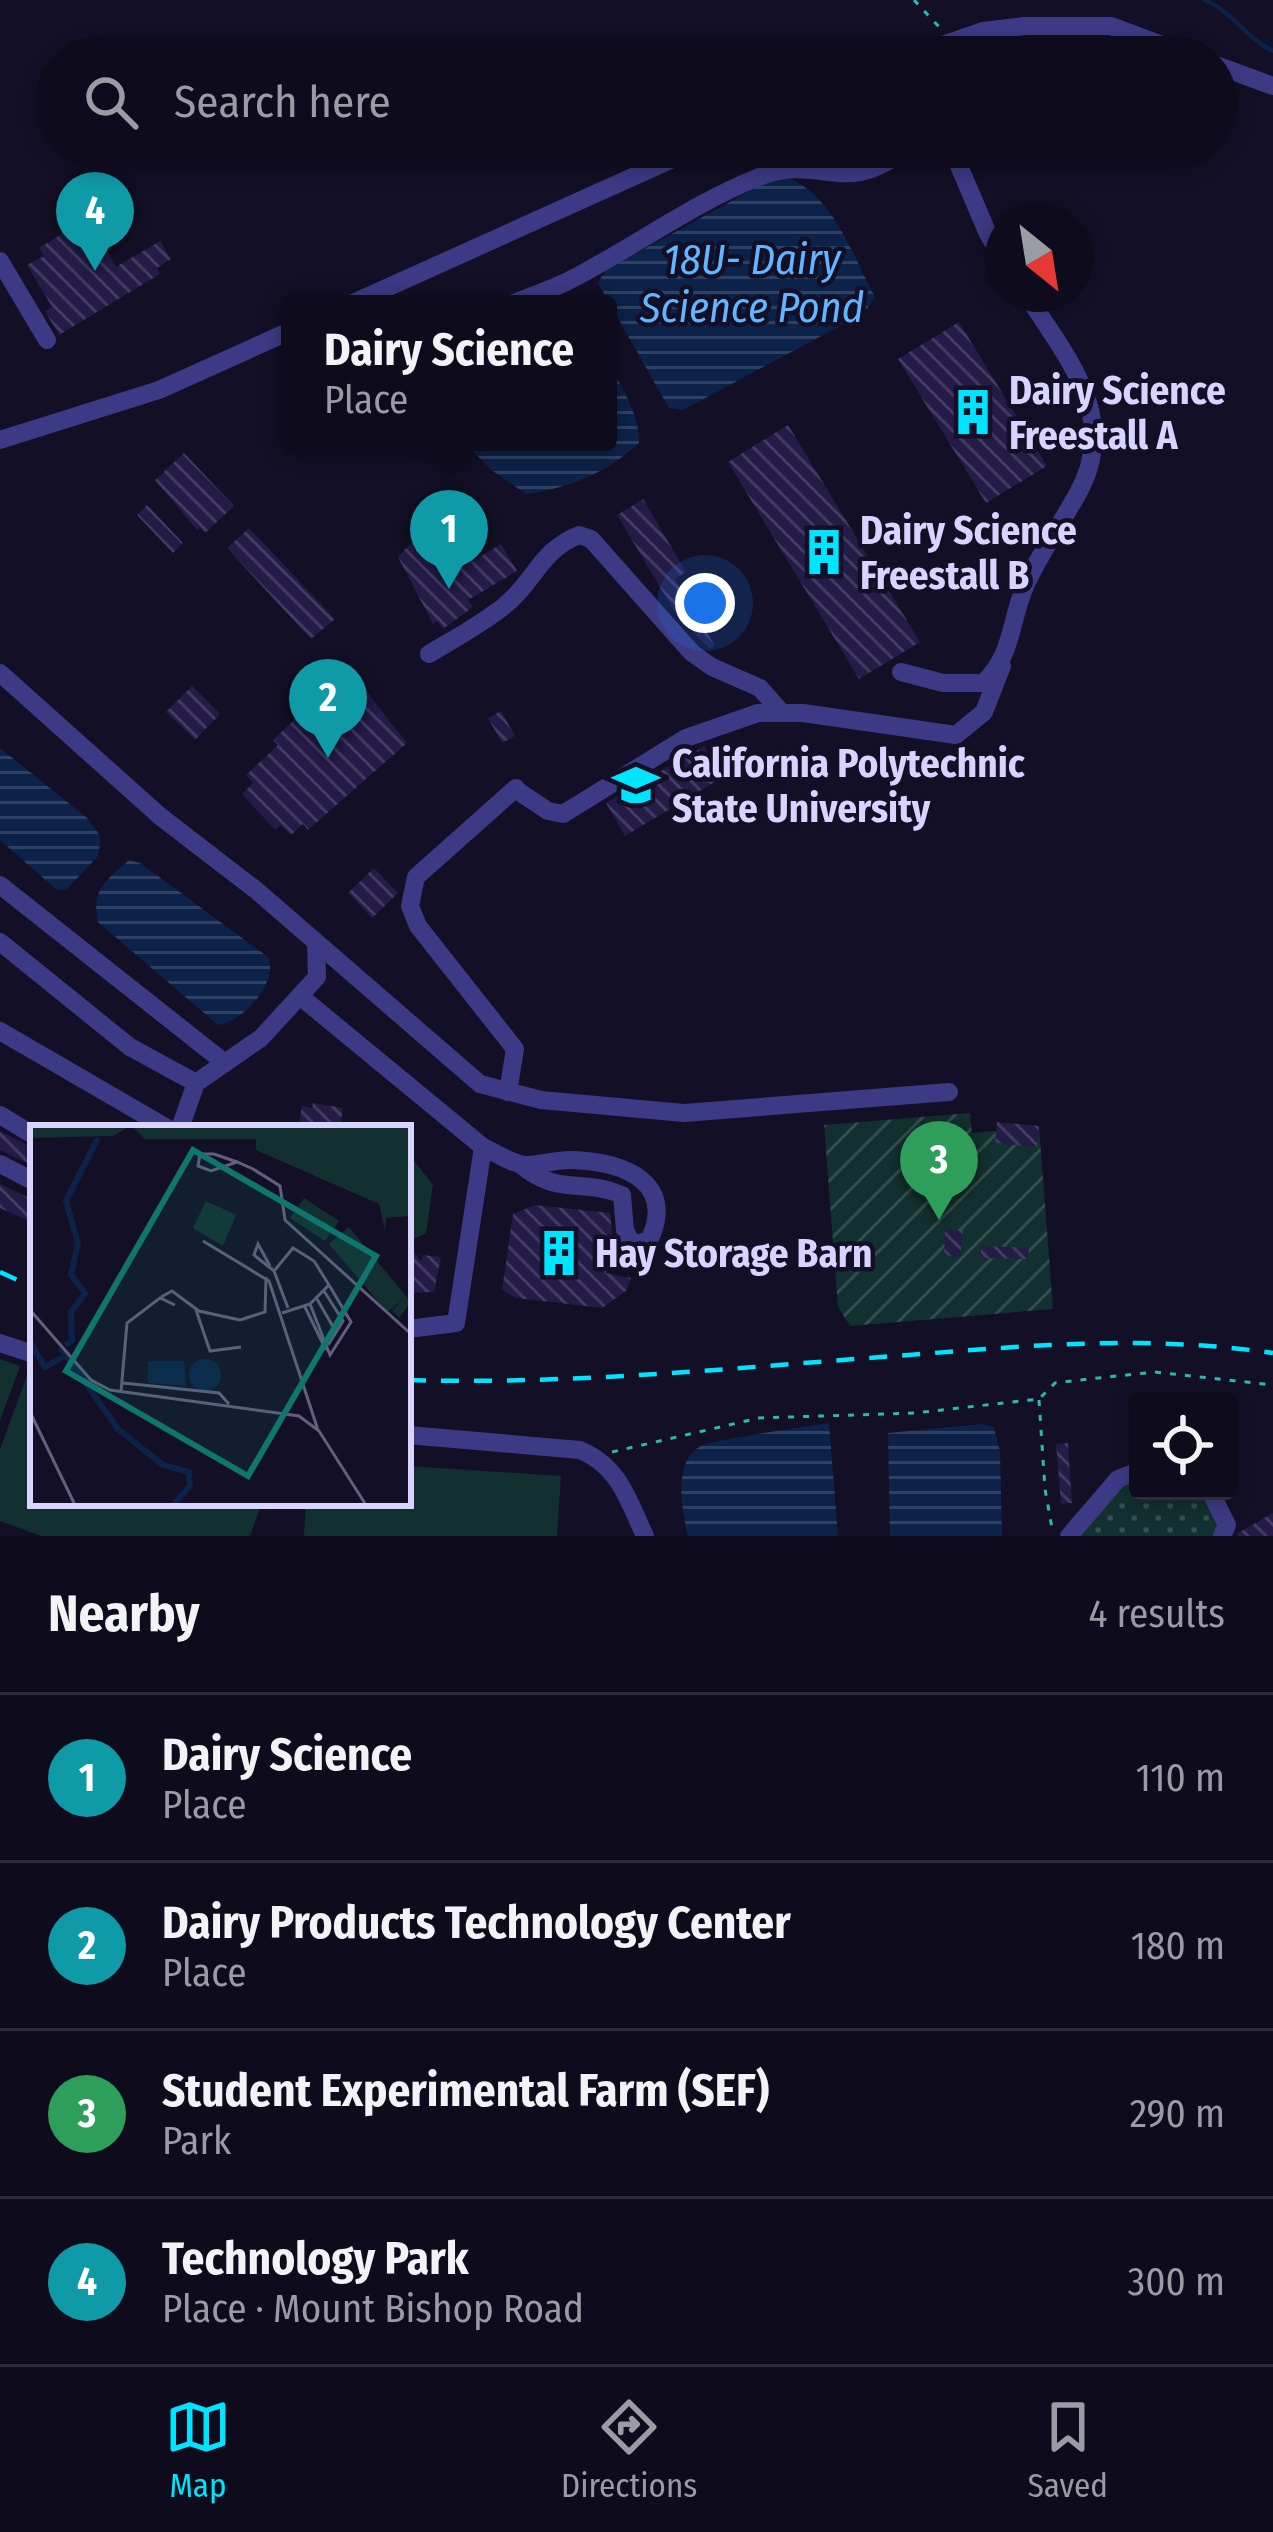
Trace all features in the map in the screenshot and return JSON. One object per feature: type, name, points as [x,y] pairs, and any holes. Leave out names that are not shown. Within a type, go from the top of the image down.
[{"type":"street","points":[[967,36],[1025,26],[1111,26],[1138,36]]},
{"type":"street","points":[[1237,73],[1273,86]]},
{"type":"street","points":[[371,295],[652,168]]},
{"type":"street","points":[[534,295],[571,280],[759,176],[806,168],[859,174],[875,168]]},
{"type":"street","points":[[960,168],[985,227]]},
{"type":"street","points":[[0,262],[47,340]]},
{"type":"street","points":[[508,1092],[515,1049],[418,926],[410,906],[416,877],[517,789],[548,811],[562,814],[686,738],[758,713],[886,722],[956,735],[984,712],[1002,666],[1017,604],[1047,538],[1079,492],[1096,432],[1081,380],[1038,312]]},
{"type":"street","points":[[0,440],[159,390],[281,336]]},
{"type":"street","points":[[429,654],[506,605],[533,577],[546,554],[579,536],[591,539],[692,653],[712,667],[746,679],[782,713]]},
{"type":"street","points":[[901,672],[943,682],[983,683],[1002,666]]},
{"type":"street","points":[[0,673],[161,817],[316,942],[480,1084],[541,1100],[684,1113],[949,1092]]},
{"type":"street","points":[[0,885],[225,1063]]},
{"type":"street","points":[[0,942],[130,1046],[196,1083]]},
{"type":"street","points":[[181,1125],[196,1083],[261,1038],[316,977],[316,942]]},
{"type":"street","points":[[301,997],[483,1147],[521,1165],[542,1182],[605,1188],[622,1195],[632,1244],[649,1241],[657,1224],[655,1193],[636,1171],[574,1160],[521,1165]]},
{"type":"street","points":[[0,1031],[162,1125]]},
{"type":"street","points":[[0,1115],[30,1134]]},
{"type":"street","points":[[411,1329],[455,1323],[483,1147]]},
{"type":"street","points":[[0,1164],[30,1179]]},
{"type":"street","points":[[0,1343],[30,1353]]},
{"type":"street","points":[[411,1435],[580,1450],[601,1459],[617,1476],[645,1536]]},
{"type":"street","points":[[1070,1536],[1118,1479],[1129,1475]]},
{"type":"street","points":[[1214,1500],[1227,1525],[1222,1536]]},
{"type":"path","points":[[914,0],[947,36]]},
{"type":"path","points":[[601,1459],[606,1453],[759,1418],[915,1413],[1039,1399],[1055,1384],[1155,1372],[1273,1385]]},
{"type":"path","points":[[1039,1399],[1045,1490],[1051,1526],[1058,1536]]},
{"type":"green space","points":[[970,1113],[972,1133],[1039,1127],[1053,1309],[850,1326],[838,1307],[824,1125]]},
{"type":"green space","points":[[411,1157],[433,1185],[426,1233],[411,1240]]},
{"type":"green space","points":[[0,1359],[20,1366],[0,1421]]},
{"type":"green space","points":[[29,1370],[30,1506],[261,1506],[250,1536],[41,1536],[0,1521],[0,1449]]},
{"type":"green space","points":[[411,1466],[561,1476],[557,1536],[304,1536],[306,1506],[411,1506]]},
{"type":"green space","points":[[1129,1481],[1129,1500],[1211,1500],[1224,1525],[1217,1536],[1076,1536]]},
{"type":"water","name":"18U- Dairy Science Pond","points":[[785,177],[816,197],[829,211],[875,297],[864,313],[683,410],[669,408],[617,316],[617,295],[605,295],[598,283],[606,270],[757,187]]},
{"type":"water","points":[[617,379],[639,433],[639,443],[627,454],[572,483],[526,494],[472,451],[617,451]]},
{"type":"water","points":[[0,748],[87,818],[101,837],[98,856],[66,890],[57,890],[0,840]]},
{"type":"water","points":[[129,860],[140,863],[268,957],[264,988],[238,1016],[218,1025],[98,922],[99,893]]},
{"type":"water","points":[[829,1423],[838,1536],[688,1536],[683,1476],[685,1464],[699,1447]]},
{"type":"water","points":[[984,1424],[994,1428],[1000,1451],[1002,1536],[890,1536],[888,1433]]},
{"type":"building","points":[[115,201],[129,224],[101,241],[116,267],[160,241],[171,259],[157,268],[160,274],[59,335],[45,311],[52,307],[27,265],[44,256],[39,248]]},
{"type":"building","name":"Dairy Science Freestall A","points":[[959,322],[1047,466],[986,503],[898,359]]},
{"type":"building","name":"Dairy Science Freestall B","points":[[788,425],[920,642],[859,679],[728,462]]},
{"type":"building","points":[[184,453],[234,506],[205,533],[197,530],[155,480]]},
{"type":"building","points":[[643,499],[686,572],[675,579],[715,646],[710,649],[678,617],[617,515]]},
{"type":"building","points":[[147,505],[183,543],[173,553],[137,515]]},
{"type":"building","points":[[249,528],[335,619],[311,639],[227,548]]},
{"type":"building","points":[[431,537],[453,573],[501,544],[517,571],[468,600],[473,607],[443,629],[438,621],[433,624],[398,557],[414,540],[417,545]]},
{"type":"building","points":[[352,673],[407,743],[308,830],[303,824],[291,835],[281,825],[275,830],[242,794],[253,783],[246,775],[278,745],[273,740],[310,705],[307,701],[329,681],[334,686]]},
{"type":"building","points":[[192,686],[220,714],[195,740],[166,712]]},
{"type":"building","points":[[501,711],[515,736],[502,743],[488,718]]},
{"type":"building","points":[[704,746],[723,777],[625,836],[606,803]]},
{"type":"building","points":[[374,868],[398,893],[372,918],[348,893]]},
{"type":"building","points":[[313,1103],[343,1108],[340,1125],[299,1125],[302,1106],[312,1108]]},
{"type":"building","points":[[997,1122],[1039,1126],[1037,1147],[995,1143]]},
{"type":"building","points":[[0,1131],[30,1146],[30,1165],[0,1150]]},
{"type":"building","points":[[0,1184],[30,1199],[30,1222],[0,1208]]},
{"type":"building","name":"Hay Storage Barn","points":[[535,1205],[610,1213],[606,1273],[631,1278],[626,1291],[602,1308],[516,1298],[502,1290],[513,1214]]},
{"type":"building","points":[[945,1229],[963,1230],[960,1257],[944,1255]]},
{"type":"building","points":[[981,1246],[1029,1248],[1028,1259],[981,1258]]},
{"type":"building","points":[[411,1249],[421,1261],[422,1255],[441,1257],[434,1292],[411,1293]]},
{"type":"building","points":[[1068,1443],[1072,1503],[1061,1504],[1056,1444]]},
{"type":"building","points":[[1273,1513],[1273,1536],[1237,1536],[1238,1533]]},
{"type":"waterway","points":[[1204,0],[1273,51]]},
{"type":"railway","points":[[0,1272],[30,1286]]},
{"type":"railway","points":[[411,1380],[596,1377],[1091,1344],[1182,1344],[1273,1353]]},
{"type":"place","name":"Technology Park","points":[[95,271]]},
{"type":"place","name":"Dairy Science Freestall A","points":[[973,412]]},
{"type":"place","name":"Dairy Science Freestall B","points":[[824,552]]},
{"type":"place","name":"Dairy Science","points":[[449,589]]},
{"type":"place","name":"Dairy Products Technology Center","points":[[328,758]]},
{"type":"place","name":"California Polytechnic State University","points":[[636,785]]},
{"type":"place","name":"Student Experimental Farm (SEF)","points":[[939,1220]]},
{"type":"place","name":"Hay Storage Barn","points":[[559,1253]]}]
